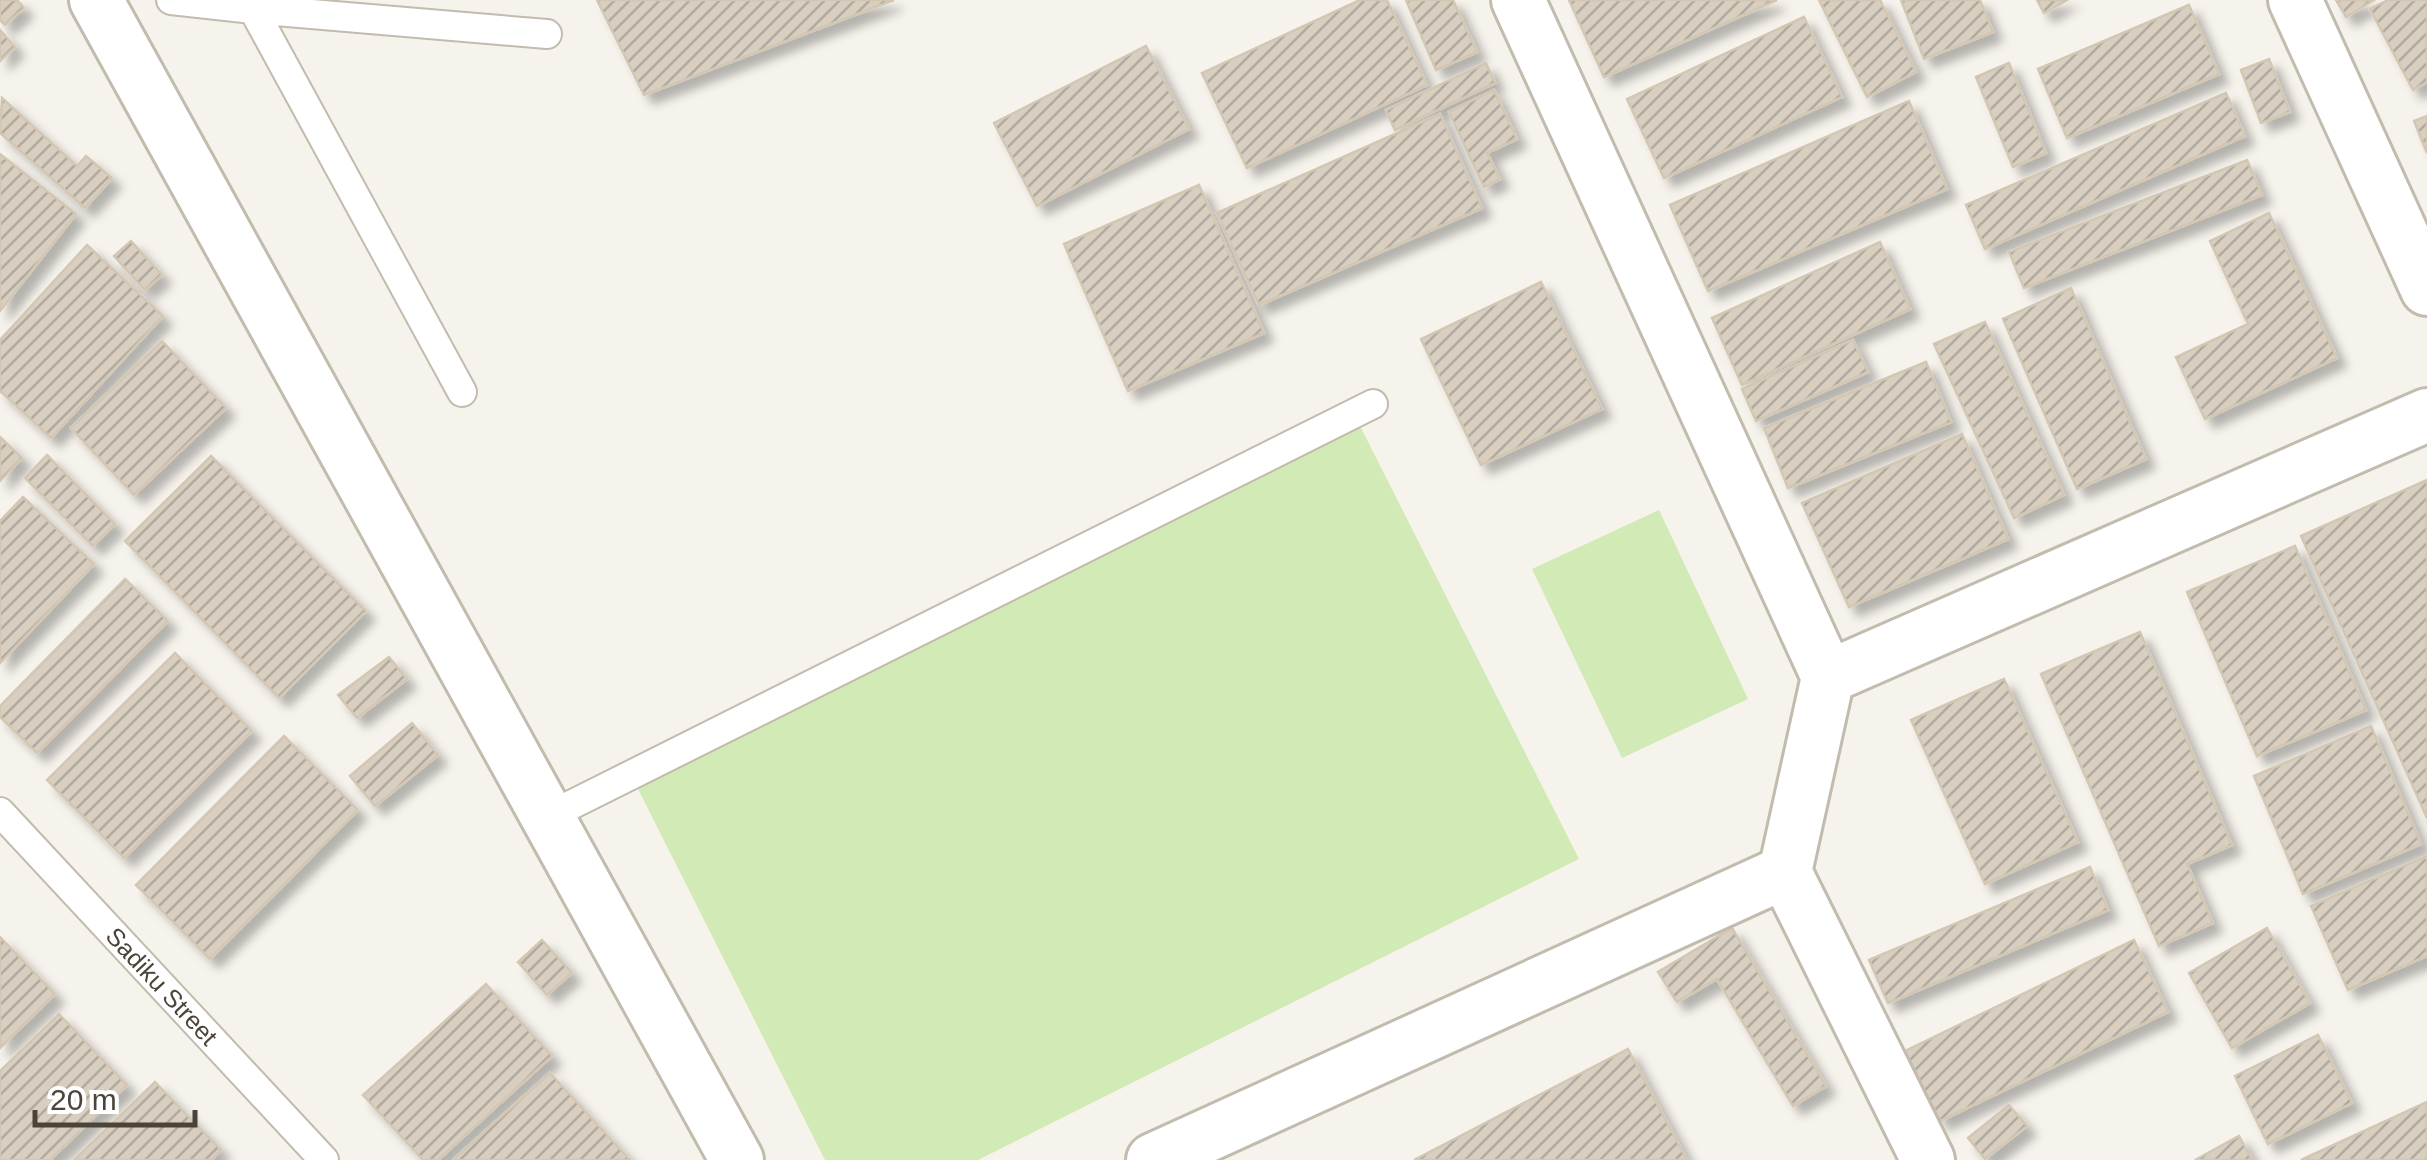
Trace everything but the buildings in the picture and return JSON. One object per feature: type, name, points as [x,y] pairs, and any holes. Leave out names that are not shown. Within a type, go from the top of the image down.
[{"type":"street","points":[[96,0],[737,1160]]},
{"type":"street","points":[[1518,0],[1828,677],[1785,872],[1928,1160]]},
{"type":"street","points":[[2296,0],[2427,289]]},
{"type":"street","points":[[1828,677],[2427,415]]},
{"type":"street","points":[[1153,1160],[1785,872]]},
{"type":"lane","points":[[171,0],[547,34]]},
{"type":"lane","points":[[252,9],[462,392]]},
{"type":"lane","points":[[547,817],[1373,404]]},
{"type":"lane","name":"Sadiku Street","points":[[0,812],[324,1160]]},
{"type":"green space","points":[[1356,418],[1579,859],[978,1160],[825,1160],[633,779]]},
{"type":"green space","points":[[1659,510],[1748,699],[1622,758],[1532,569]]}]
